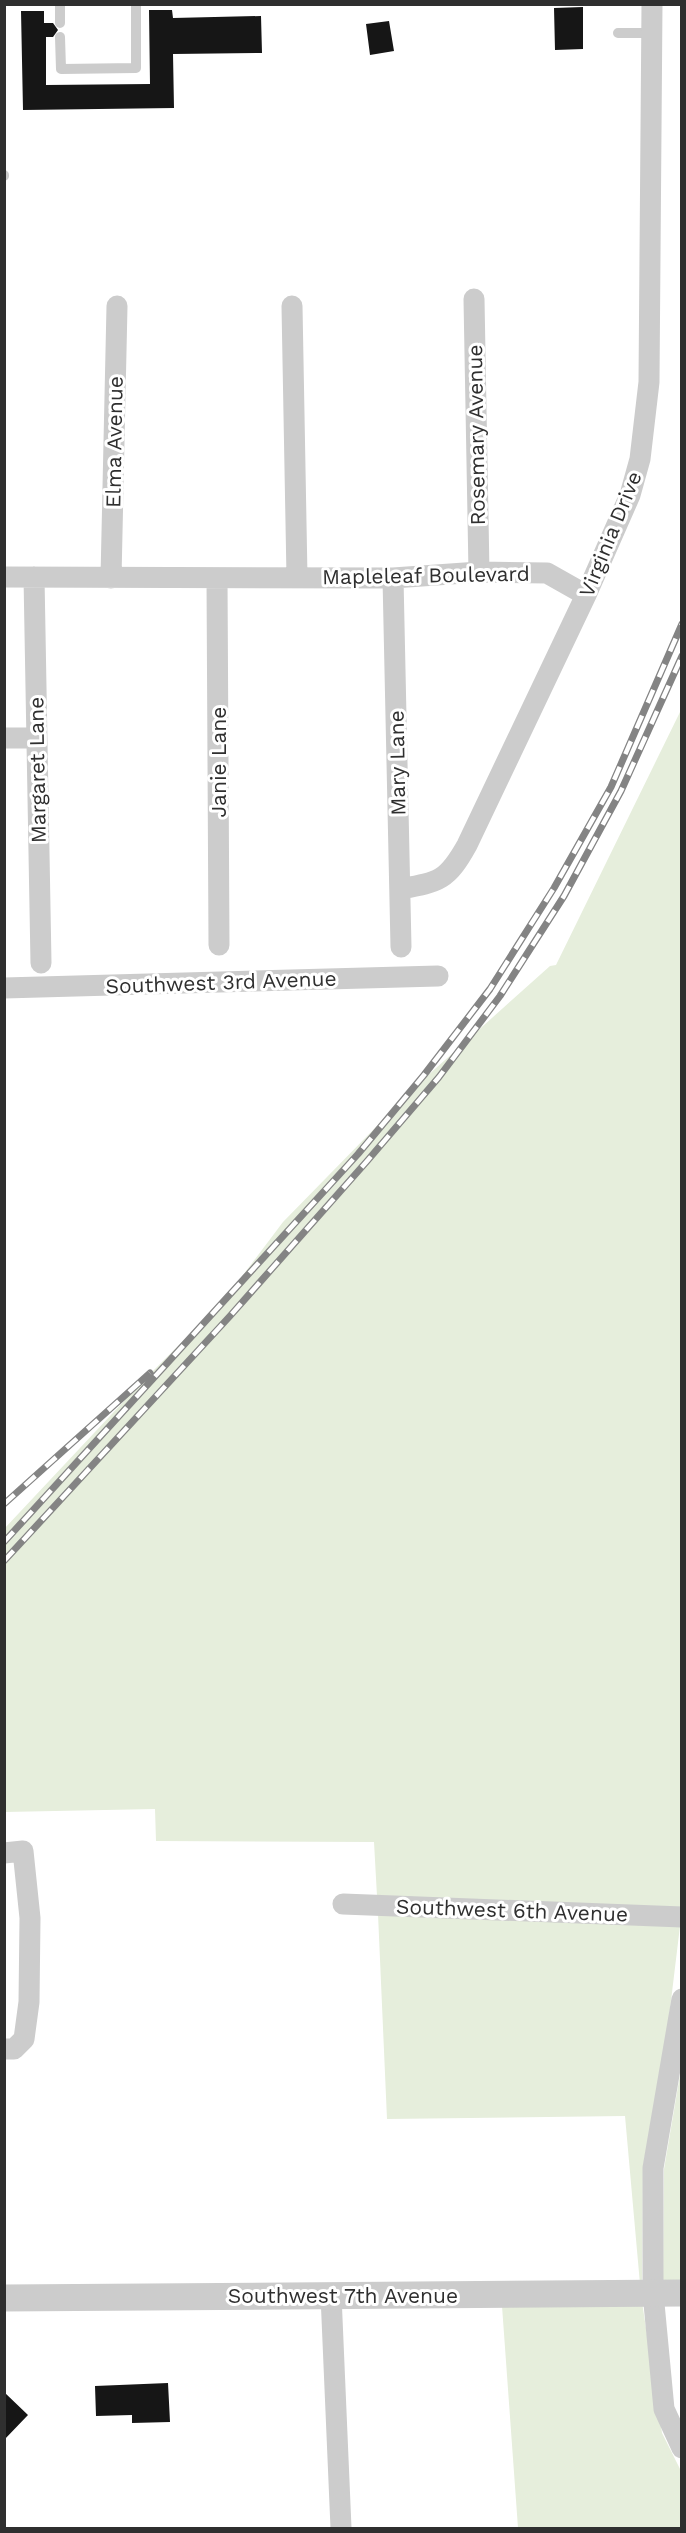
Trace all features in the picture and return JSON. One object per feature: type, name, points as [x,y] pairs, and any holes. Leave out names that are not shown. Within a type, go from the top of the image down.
[{"type":"street","name":"Virginia Drive","points":[[400,889],[434,883],[454,869],[586,595],[630,495],[640,459],[648,393],[651,278],[652,4]]},
{"type":"street","name":"Rosemary Avenue","points":[[474,298],[479,572]]},
{"type":"street","name":"Elma Avenue","points":[[111,578],[117,306]]},
{"type":"street","name":"Mapleleaf Boulevard","points":[[292,306],[297,577]]},
{"type":"street","name":"Mapleleaf Boulevard","points":[[4,577],[393,578],[479,572],[547,573],[586,595]]},
{"type":"street","name":"Margaret Lane","points":[[34,577],[35,738],[41,963]]},
{"type":"street","name":"Janie Lane","points":[[217,578],[219,945]]},
{"type":"street","name":"Mary Lane","points":[[393,578],[400,947]]},
{"type":"street","points":[[4,738],[35,738]]},
{"type":"street","name":"Southwest 3rd Avenue","points":[[4,988],[438,976]]},
{"type":"street","points":[[9,2049],[24,2039],[29,2002],[30,1918],[14,1852]]},
{"type":"street","name":"Southwest 6th Avenue","points":[[343,1904],[681,1917]]},
{"type":"street","points":[[681,1999],[653,2168],[653,2293],[664,2409],[681,2448]]},
{"type":"street","name":"Southwest 7th Avenue","points":[[4,2298],[681,2293]]},
{"type":"street","points":[[331,2295],[341,2529]]},
{"type":"lane","points":[[60,4],[60,23]]},
{"type":"lane","points":[[60,37],[61,69],[136,68],[136,4]]},
{"type":"lane","points":[[618,33],[652,33]]},
{"type":"green space","points":[[681,710],[681,1908],[377,1896],[374,1842],[156,1841],[155,1809],[5,1812],[4,1529],[140,1384],[225,1299],[283,1222],[416,1086],[550,966],[556,965]]},
{"type":"green space","points":[[378,1914],[680,1926],[667,2034],[643,2167],[642,2284],[640,2284],[625,2116],[387,2119]]},
{"type":"green space","points":[[681,2069],[681,2284],[663,2284],[664,2169]]},
{"type":"green space","points":[[642,2302],[662,2433],[681,2471],[681,2528],[518,2528],[502,2306]]},
{"type":"building","points":[[583,7],[583,49],[555,50],[554,8]]},
{"type":"building","points":[[149,10],[172,10],[173,18],[261,16],[262,53],[173,54],[174,108],[23,110],[21,11],[44,11],[44,23],[53,23],[58,30],[53,37],[46,37],[46,85],[150,84]]},
{"type":"building","points":[[389,21],[394,51],[370,55],[366,24]]},
{"type":"building","points":[[168,2383],[170,2422],[132,2423],[132,2415],[96,2416],[95,2386]]},
{"type":"building","points":[[4,2392],[28,2415],[4,2440]]},
{"type":"railway","points":[[4,1542],[358,1154],[424,1075],[490,989],[554,888],[611,787],[682,624]]},
{"type":"railway","points":[[4,1561],[230,1316],[368,1160],[439,1077],[500,996],[564,896],[621,791],[682,656]]},
{"type":"railway","points":[[4,1504],[150,1373]]}]
